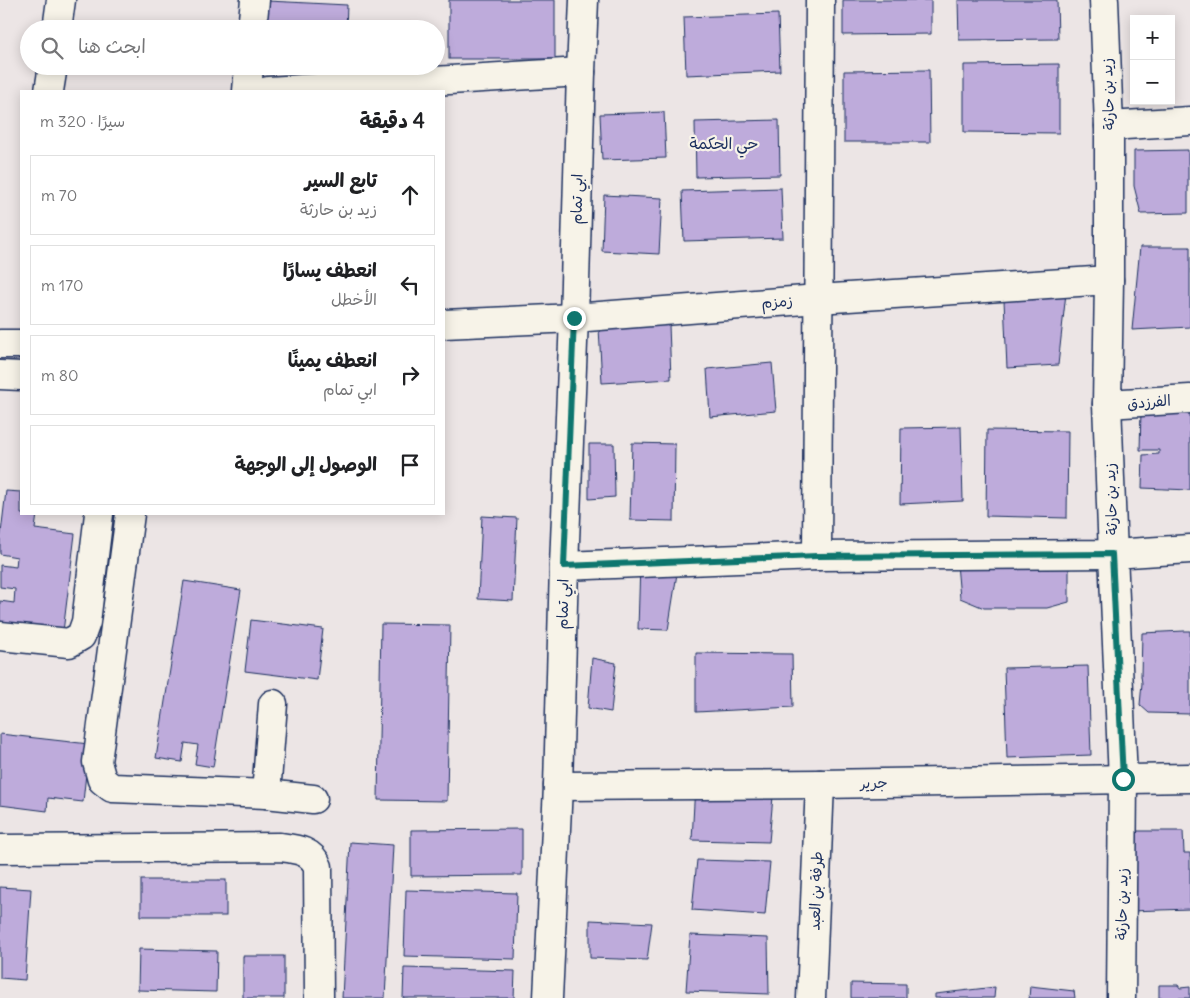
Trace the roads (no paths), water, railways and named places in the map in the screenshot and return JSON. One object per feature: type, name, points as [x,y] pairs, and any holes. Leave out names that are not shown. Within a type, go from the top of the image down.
[{"type":"street","points":[[58,20],[61,0]]},
{"type":"street","points":[[253,20],[255,0]]},
{"type":"street","name":"ابي تمام","points":[[548,998],[558,786],[584,0]]},
{"type":"street","points":[[817,556],[820,0]]},
{"type":"street","name":"زيد بن حارثة","points":[[1104,0],[1110,126],[1107,404],[1123,779],[1121,998]]},
{"type":"street","points":[[284,90],[581,72]]},
{"type":"street","points":[[49,90],[51,75]]},
{"type":"street","points":[[246,90],[248,75]]},
{"type":"street","points":[[1110,126],[1190,121]]},
{"type":"street","name":"زمزم","points":[[445,324],[574,318],[818,299],[1109,280]]},
{"type":"street","points":[[0,375],[20,376]]},
{"type":"street","name":"الفرزدق","points":[[1107,404],[1190,399]]},
{"type":"street","points":[[0,636],[69,643],[80,636],[86,622],[99,515]]},
{"type":"street","points":[[130,515],[97,762],[102,780],[112,788],[266,794],[313,799]]},
{"type":"street","points":[[564,566],[817,556],[1112,554],[1190,549]]},
{"type":"street","points":[[266,794],[273,704]]},
{"type":"street","name":"جرير","points":[[558,786],[1190,778]]},
{"type":"street","name":"طرفة بن العبد","points":[[812,998],[820,784]]},
{"type":"street","points":[[0,849],[280,847],[306,852],[316,862],[318,867],[319,998]]},
{"type":"district","name":"حي الحكمة","points":[[724,143]]}]
